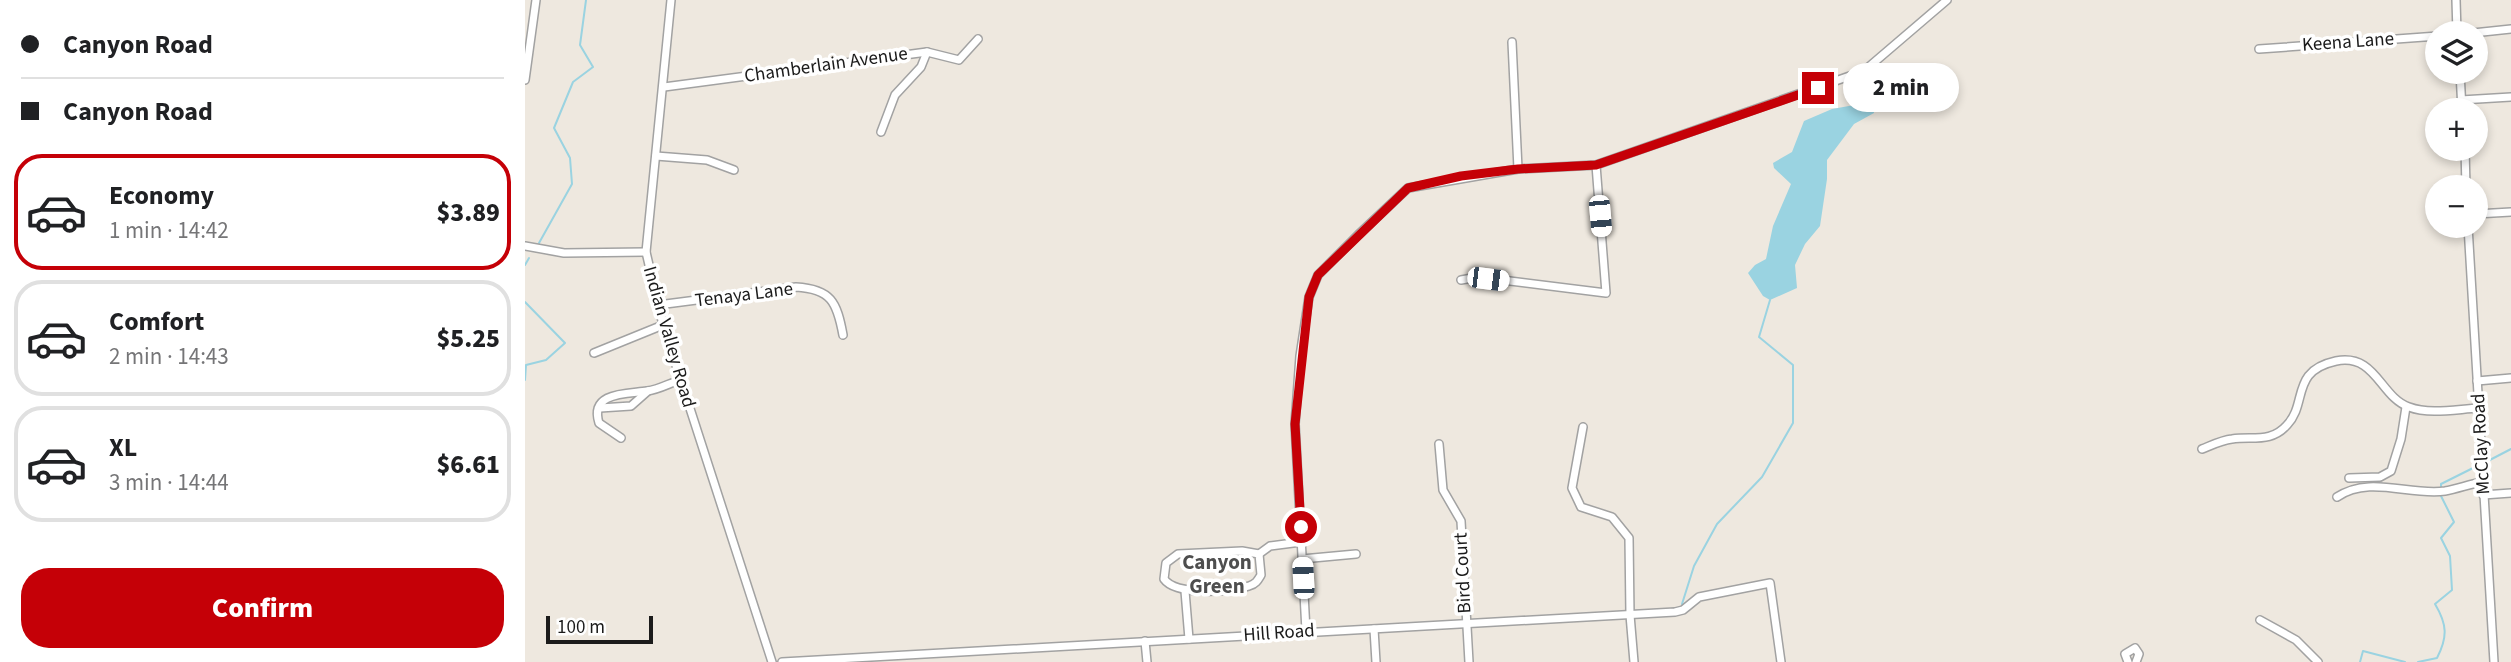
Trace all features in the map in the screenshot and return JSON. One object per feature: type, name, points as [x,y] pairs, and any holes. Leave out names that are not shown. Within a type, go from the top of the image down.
[{"type":"street","points":[[525,80],[536,0]]},
{"type":"street","name":"Indian Valley Road","points":[[671,0],[646,252],[663,325],[772,662]]},
{"type":"street","points":[[1305,631],[1295,424],[1309,297],[1318,275],[1408,188],[1461,176],[1518,169],[1596,165],[1864,71],[1947,0]]},
{"type":"street","points":[[2456,0],[2457,21]]},
{"type":"street","points":[[2488,31],[2511,29]]},
{"type":"street","name":"Keena Lane","points":[[2259,49],[2425,37]]},
{"type":"street","name":"Chamberlain Avenue","points":[[664,87],[927,52],[959,60],[978,39]]},
{"type":"street","points":[[1512,42],[1518,169]]},
{"type":"street","points":[[881,132],[895,94],[921,67],[927,52]]},
{"type":"street","points":[[2488,98],[2511,97]]},
{"type":"street","points":[[656,156],[707,160],[734,170]]},
{"type":"street","points":[[1461,280],[1478,277],[1606,293],[1596,165]]},
{"type":"street","points":[[2488,213],[2511,212]]},
{"type":"street","name":"McClay Road","points":[[2469,238],[2494,662]]},
{"type":"street","points":[[525,246],[564,253],[646,252]]},
{"type":"street","name":"Tenaya Lane","points":[[657,305],[815,288],[828,297],[839,310],[843,335]]},
{"type":"street","points":[[594,353],[663,325]]},
{"type":"street","points":[[2201,449],[2228,439],[2264,439],[2275,435],[2293,418],[2300,388],[2308,377],[2337,361],[2349,360],[2371,369],[2406,407],[2423,411],[2479,408]]},
{"type":"street","points":[[2477,381],[2511,378]]},
{"type":"street","points":[[621,438],[599,423],[599,408],[605,400],[618,393],[648,391],[680,380]]},
{"type":"street","points":[[599,408],[631,406],[648,391]]},
{"type":"street","points":[[2349,478],[2380,477],[2391,471],[2406,407]]},
{"type":"street","points":[[1583,427],[1572,488],[1581,507],[1612,517],[1629,538],[1630,615],[1634,662]]},
{"type":"street","name":"Bird Court","points":[[1439,444],[1443,490],[1461,521],[1469,662]]},
{"type":"street","points":[[2337,496],[2348,489],[2397,486],[2414,492],[2446,491],[2482,482]]},
{"type":"street","points":[[2483,495],[2511,493]]},
{"type":"street","points":[[1259,554],[1261,575],[1255,583],[1185,591],[1172,589],[1164,579],[1166,563],[1173,556],[1242,551],[1259,554],[1270,546],[1301,542]]},
{"type":"street","points":[[1302,559],[1356,554]]},
{"type":"street","name":"Hill Road","points":[[782,662],[1675,612],[1699,597],[1770,583],[1780,662]]},
{"type":"street","points":[[1185,591],[1189,639]]},
{"type":"street","points":[[2260,620],[2296,640],[2318,662]]},
{"type":"street","points":[[1374,629],[1376,662]]},
{"type":"street","points":[[1145,641],[1147,662]]},
{"type":"street","points":[[2127,662],[2125,654],[2135,648],[2139,654],[2136,662]]},
{"type":"street","points":[[985,650],[986,662]]},
{"type":"water","points":[[1866,103],[1873,107],[1874,113],[1854,124],[1827,160],[1820,226],[1805,244],[1795,265],[1797,288],[1770,300],[1763,296],[1748,273],[1766,259],[1773,226],[1791,184],[1774,168],[1773,163],[1792,152],[1804,121],[1832,109]]},
{"type":"waterway","points":[[539,243],[572,184],[570,158],[554,128],[573,82],[593,67],[580,45],[586,0]]},
{"type":"waterway","points":[[525,265],[529,258]]},
{"type":"waterway","points":[[1682,604],[1694,566],[1717,524],[1762,477],[1793,423],[1793,365],[1759,337],[1770,300]]},
{"type":"waterway","points":[[525,302],[565,343],[546,360],[526,365],[525,380]]},
{"type":"waterway","points":[[2484,463],[2511,449]]},
{"type":"waterway","points":[[2441,489],[2441,484],[2479,465]]},
{"type":"waterway","points":[[2418,662],[2437,658],[2441,650],[2445,631],[2435,604],[2452,590],[2450,556],[2441,538],[2454,522],[2440,494]]},
{"type":"waterway","points":[[2360,662],[2363,651],[2405,662]]},
{"type":"district","name":"Canyon Green","points":[[1217,574]]},
{"type":"route","points":[[1301,527],[1295,424],[1300,356],[1309,297],[1318,275],[1408,188],[1461,176],[1518,169],[1596,165],[1818,88]]}]
